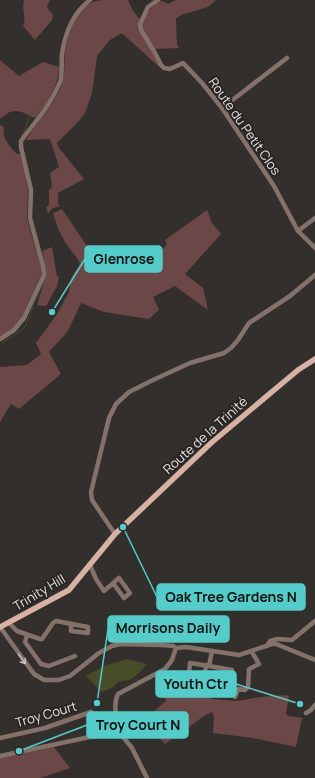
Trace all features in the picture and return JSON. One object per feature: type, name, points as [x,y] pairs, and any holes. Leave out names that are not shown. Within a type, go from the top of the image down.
[{"type":"main road","name":"Route de la Trinité","points":[[115,534],[227,428],[298,370],[315,359]]},
{"type":"main road","name":"Trinity Hill","points":[[0,627],[69,590],[115,534]]},
{"type":"street","points":[[0,339],[14,330],[24,318],[44,275],[30,218],[31,190],[21,148],[21,141],[52,99],[61,79],[62,54],[66,34],[72,20],[90,0]]},
{"type":"street","name":"Route du Petit Clos","points":[[158,0],[148,8],[140,24],[141,30],[161,65],[167,69],[170,69],[181,64],[185,64],[222,108],[274,186],[298,230],[315,248]]},
{"type":"street","points":[[222,108],[287,58]]},
{"type":"street","points":[[298,230],[315,218]]},
{"type":"street","points":[[115,534],[92,500],[91,492],[109,418],[116,404],[129,392],[153,380],[190,363],[224,353],[238,340],[244,328],[249,323],[290,296],[315,275]]},
{"type":"street","points":[[90,564],[96,579],[104,591],[113,583]]},
{"type":"street","points":[[9,623],[17,631],[42,639],[56,621],[72,625]]},
{"type":"street","points":[[266,646],[270,641],[292,640],[315,621]]},
{"type":"street","points":[[0,627],[34,674],[44,680],[59,680],[70,676],[99,653],[120,644],[162,645],[173,646],[176,648],[186,647],[238,655],[276,644],[315,660]]},
{"type":"street","points":[[27,635],[25,642],[41,664],[49,666],[75,656]]},
{"type":"street","points":[[0,755],[99,735],[109,731],[115,727],[117,716],[115,704],[118,694],[165,669],[172,660],[176,648]]},
{"type":"street","points":[[212,651],[208,666],[232,670]]},
{"type":"street","points":[[235,697],[238,689],[245,690],[248,686],[249,669],[258,664],[252,652]]},
{"type":"street","points":[[306,713],[315,705]]},
{"type":"street","name":"Troy Court","points":[[0,738],[45,728],[91,712],[94,719]]},
{"type":"street","points":[[115,727],[132,748],[147,778]]},
{"type":"shaded area","points":[[24,0],[50,0],[47,7],[53,15],[52,20],[35,40],[23,26]]},
{"type":"shaded area","points":[[109,0],[128,0],[132,9],[140,20],[138,23],[139,31],[160,65],[159,67],[123,34],[120,34],[110,40],[97,56],[92,93],[85,113],[57,143],[59,148],[84,179],[58,193],[58,203],[60,206],[53,208],[48,213],[46,207],[49,205],[49,190],[52,188],[50,173],[59,167],[50,139],[26,140],[51,106],[59,91],[64,76],[65,53],[68,39],[76,18],[85,7],[91,3]]},
{"type":"shaded area","points":[[176,0],[216,0],[208,7],[181,15],[176,19],[177,44],[179,48],[155,49],[146,38],[142,30],[142,21],[147,12],[158,3],[162,1],[168,4]]},
{"type":"shaded area","points":[[0,60],[19,76],[43,62],[60,67],[52,94],[35,118],[25,113],[13,111],[9,112],[0,119]]},
{"type":"shaded area","points":[[0,125],[4,127],[3,131],[9,145],[17,154],[20,154],[24,166],[28,190],[27,219],[41,266],[41,275],[23,316],[13,329],[0,336]]},
{"type":"shaded area","points":[[62,209],[87,246],[111,254],[125,263],[161,251],[167,244],[165,240],[207,210],[212,223],[221,234],[185,274],[203,288],[208,310],[175,286],[153,297],[159,310],[149,319],[104,312],[81,303],[68,331],[49,352],[61,374],[19,409],[11,404],[0,422],[0,367],[27,365],[41,354],[36,343],[57,314],[69,292],[71,278],[80,264],[77,257],[64,240],[53,213]]},
{"type":"shaded area","points":[[52,247],[57,276],[59,277],[57,286],[46,306],[37,305],[42,290],[45,273],[42,251]]},
{"type":"shaded area","points":[[127,659],[147,664],[136,676],[129,680],[118,682],[112,688],[102,692],[86,676],[104,666]]},
{"type":"shaded area","points":[[176,683],[187,686],[212,699],[237,701],[260,697],[289,695],[286,714],[288,716],[303,718],[296,747],[253,738],[213,733],[214,717],[212,712],[165,744],[143,721],[166,701],[164,696],[173,689]]},
{"type":"shaded area","points":[[54,747],[70,768],[40,778],[0,778],[0,758]]},
{"type":"waterway","points":[[22,136],[29,117],[41,105],[43,100]]},
{"type":"waterway","points":[[2,343],[24,328],[43,283]]},
{"type":"place","name":"Glenrose","points":[[52,312]]},
{"type":"place","name":"Oak Tree Gardens N","points":[[123,527]]},
{"type":"place","name":"Morrisons Daily","points":[[97,703]]},
{"type":"place","name":"Youth Ctr","points":[[300,704]]},
{"type":"place","name":"Troy Court N","points":[[19,751]]}]
